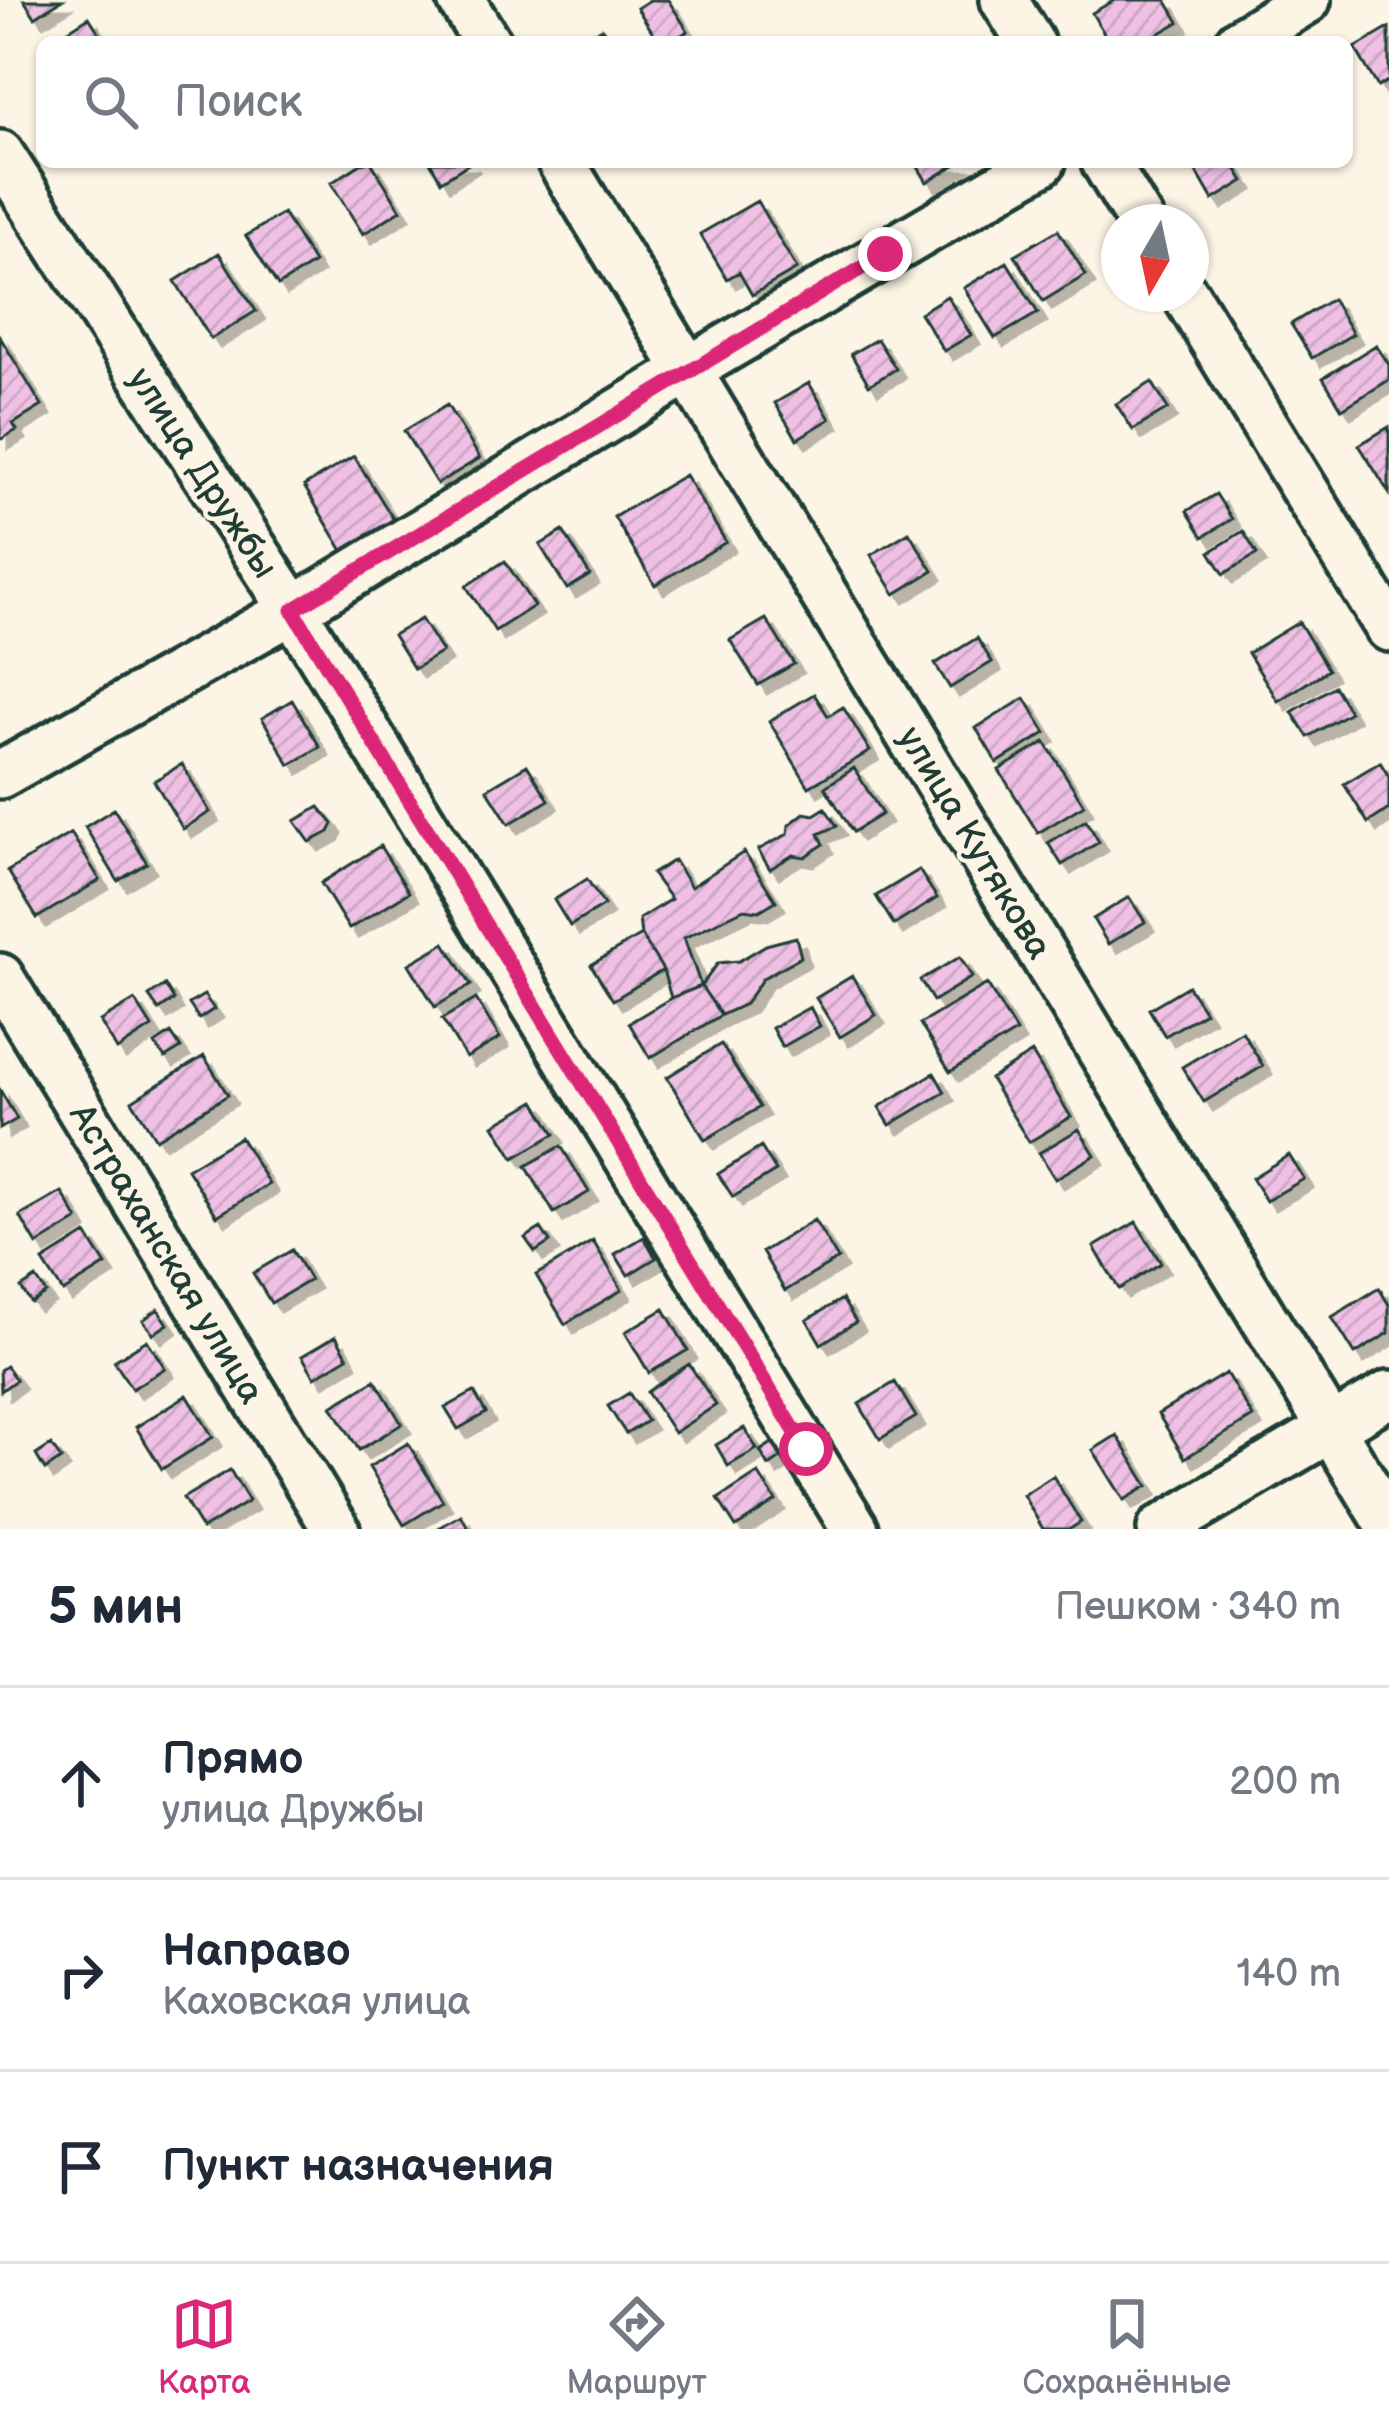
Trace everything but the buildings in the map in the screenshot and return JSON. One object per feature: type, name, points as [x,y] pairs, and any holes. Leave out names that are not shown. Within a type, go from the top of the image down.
[{"type":"street","points":[[460,0],[483,36]]},
{"type":"street","points":[[1004,0],[1026,36]]},
{"type":"street","points":[[1249,36],[1307,0]]},
{"type":"street","name":"улица Дружбы","points":[[0,154],[293,610],[855,1529]]},
{"type":"street","name":"улица Кутякова","points":[[565,168],[1389,1524]]},
{"type":"street","points":[[0,775],[293,610],[1032,168]]},
{"type":"street","points":[[1109,168],[1130,204]]},
{"type":"street","points":[[1196,312],[1389,628]]},
{"type":"street","name":"Астраханская улица","points":[[0,977],[336,1529]]},
{"type":"street","points":[[1161,1529],[1389,1394]]},
{"type":"route","points":[[806,1449],[293,610],[885,254]]}]
